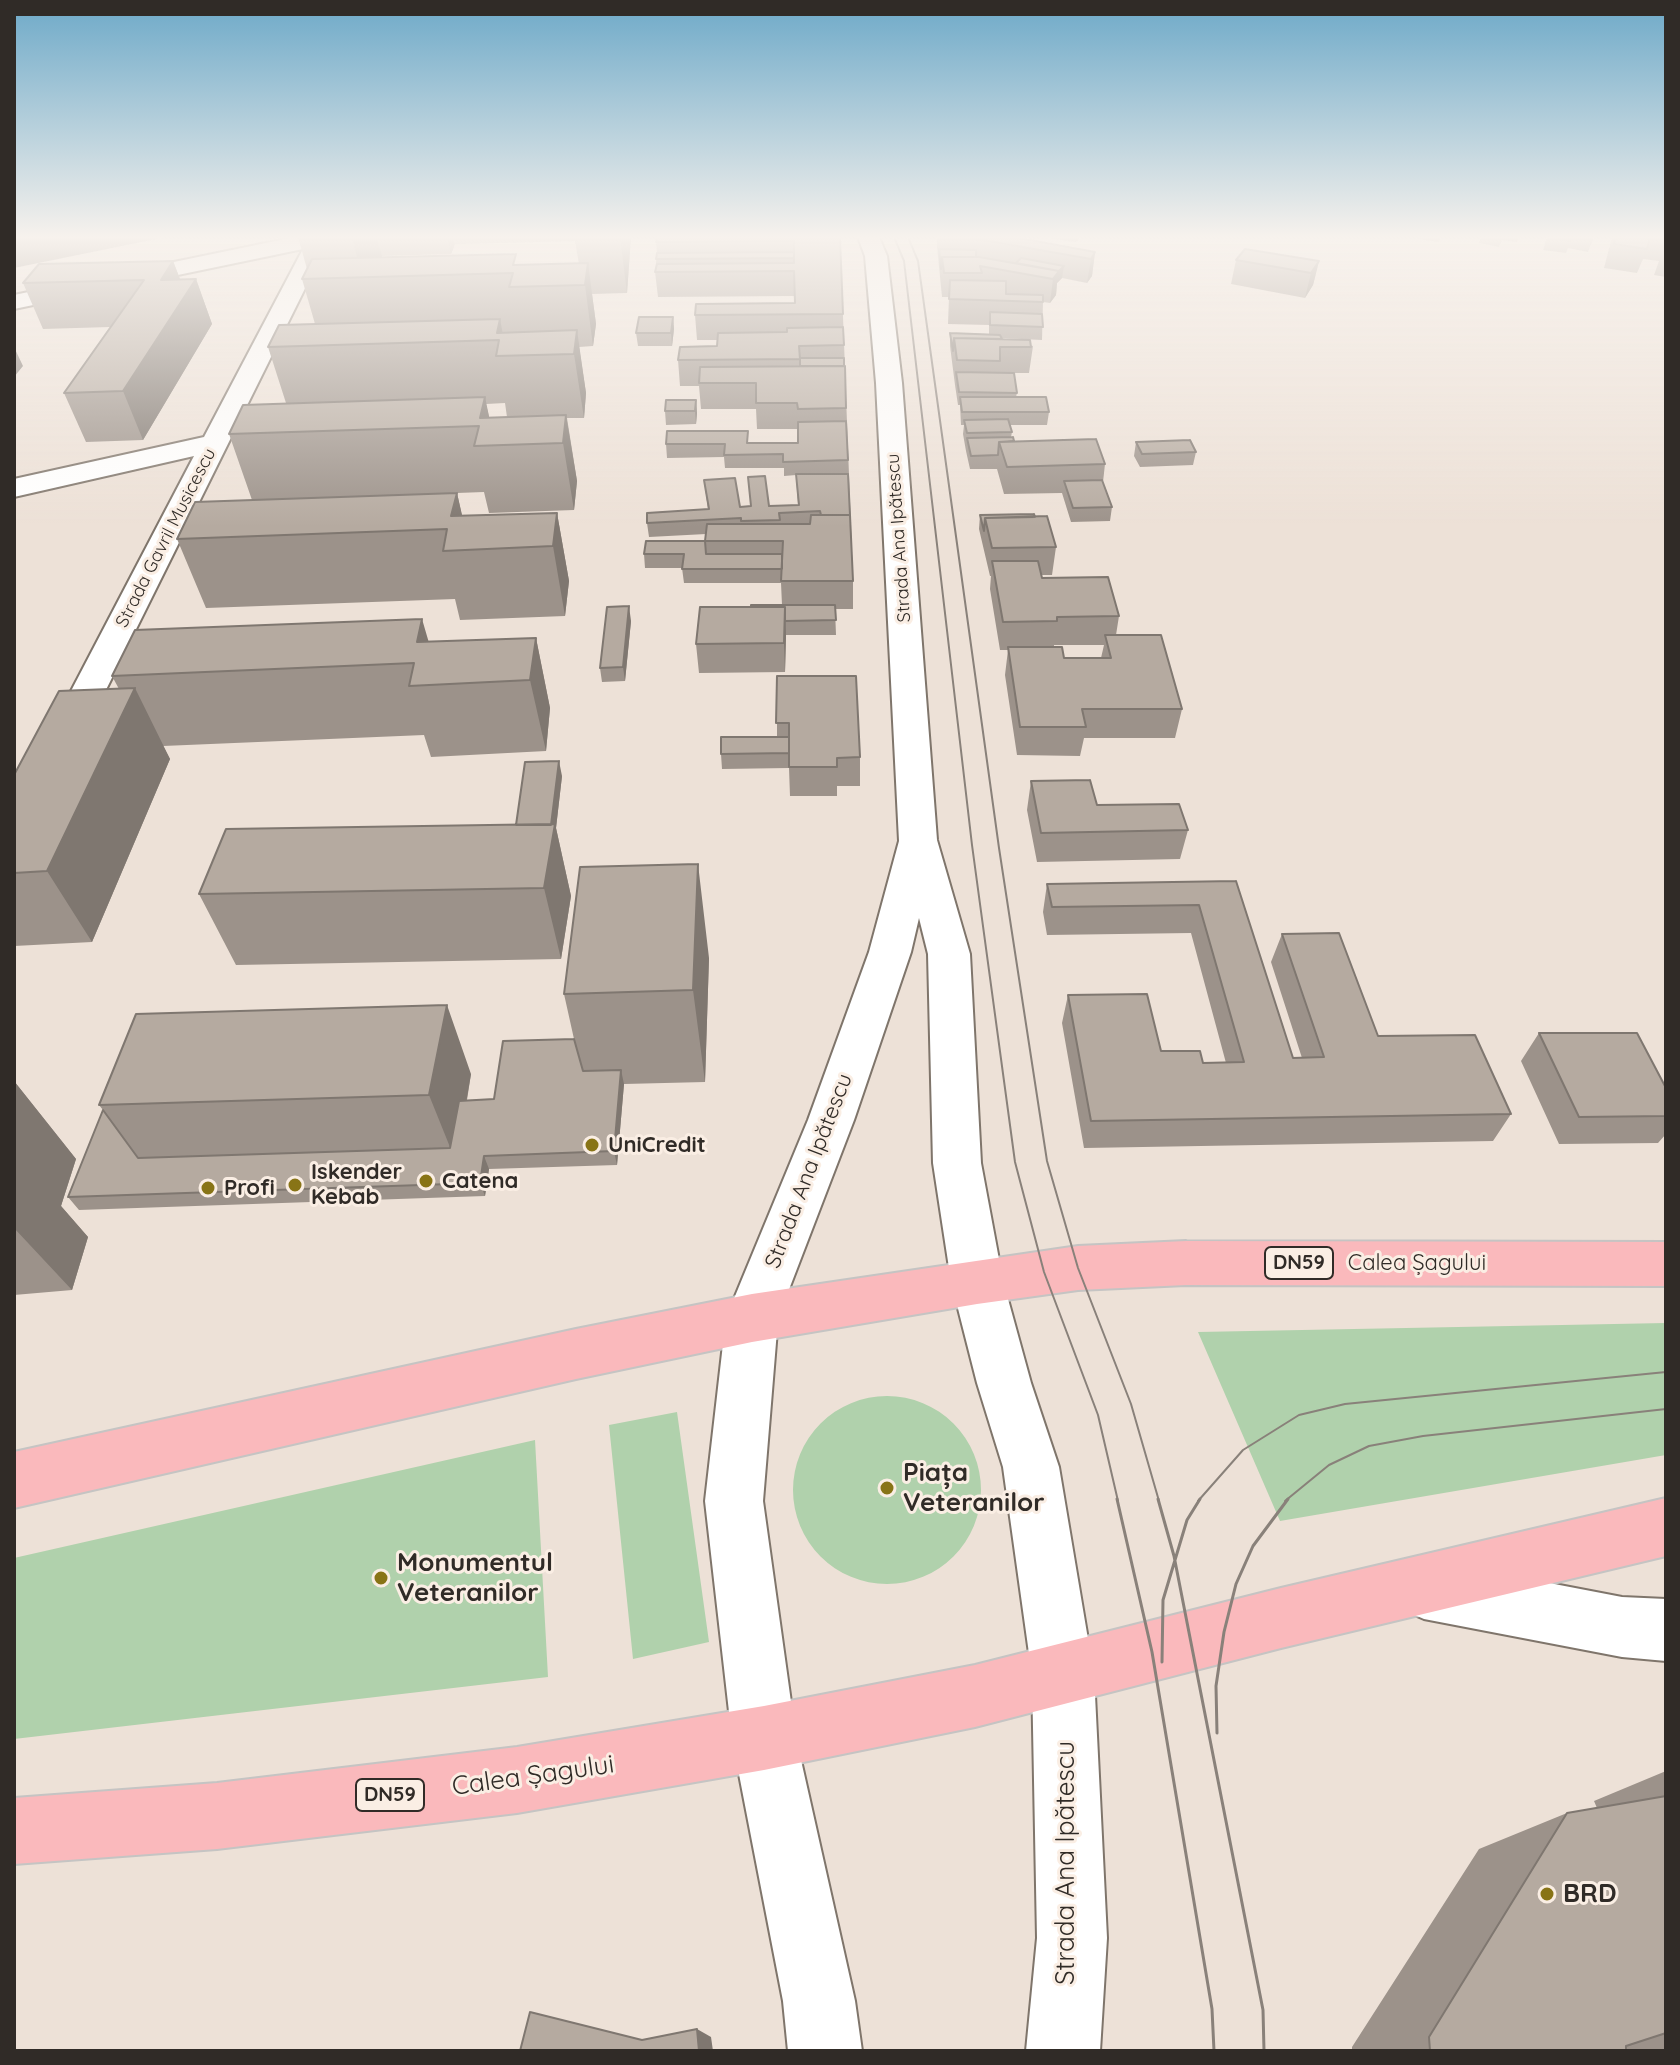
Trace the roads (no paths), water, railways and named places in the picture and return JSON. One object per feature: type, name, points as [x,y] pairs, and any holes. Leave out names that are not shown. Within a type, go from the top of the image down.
[{"type":"main road","name":"Calea Șagului","points":[[977,1281],[1078,1268],[1186,1263],[1666,1264]]},
{"type":"main road","name":"DN59","points":[[14,1480],[293,1415],[752,1318],[977,1281]]},
{"type":"main road","name":"DN59","points":[[764,1738],[975,1696],[1666,1527]]},
{"type":"main road","name":"Calea Șagului","points":[[14,1831],[217,1816],[501,1782],[764,1738]]},
{"type":"street","name":"Strada Gavril Musicescu","points":[[14,837],[273,333]]},
{"type":"street","name":"Strada Ana Ipătescu","points":[[884,333],[918,840],[949,954],[957,1163],[977,1281]]},
{"type":"street","points":[[14,488],[214,443]]},
{"type":"street","name":"Strada Ana Ipătescu","points":[[752,1318],[831,1120],[886,966],[918,840]]},
{"type":"street","points":[[977,1281],[1004,1383],[1031,1467],[1063,1675]]},
{"type":"street","points":[[752,1318],[734,1501],[764,1738],[819,2001],[825,2051]]},
{"type":"street","points":[[1414,1587],[1622,1627],[1666,1630]]},
{"type":"street","name":"Strada Ana Ipătescu","points":[[1063,1675],[1072,1938],[1063,2051]]},
{"type":"tram line","points":[[912,333],[972,845],[1015,1162],[1044,1272],[1098,1415],[1118,1501]]},
{"type":"tram line","points":[[928,333],[999,848],[1047,1161],[1078,1268],[1131,1404],[1159,1501]]},
{"type":"tram line","points":[[1198,1501],[1243,1450],[1299,1415],[1345,1404],[1666,1372]]},
{"type":"tram line","points":[[1285,1501],[1329,1465],[1369,1446],[1423,1436],[1666,1409]]},
{"type":"tram line","points":[[1117,1499],[1152,1652],[1212,2009],[1214,2051]]},
{"type":"tram line","points":[[1158,1499],[1175,1560]]},
{"type":"tram line","points":[[1175,1560],[1187,1520],[1200,1499]]},
{"type":"tram line","points":[[1217,1733],[1216,1686],[1224,1632],[1236,1584],[1253,1546],[1288,1499]]},
{"type":"tram line","points":[[1162,1662],[1163,1600],[1175,1560]]},
{"type":"tram line","points":[[1175,1560],[1263,2010],[1264,2051]]},
{"type":"place","name":"UniCredit","points":[[592,1145]]},
{"type":"place","name":"Catena","points":[[426,1181]]},
{"type":"place","name":"Iskender Kebab","points":[[295,1185]]},
{"type":"place","name":"Profi","points":[[208,1188]]},
{"type":"place","name":"Piața Veteranilor","points":[[887,1488]]},
{"type":"place","name":"Monumentul Veteranilor","points":[[381,1578]]},
{"type":"place","name":"BRD","points":[[1547,1894]]}]
